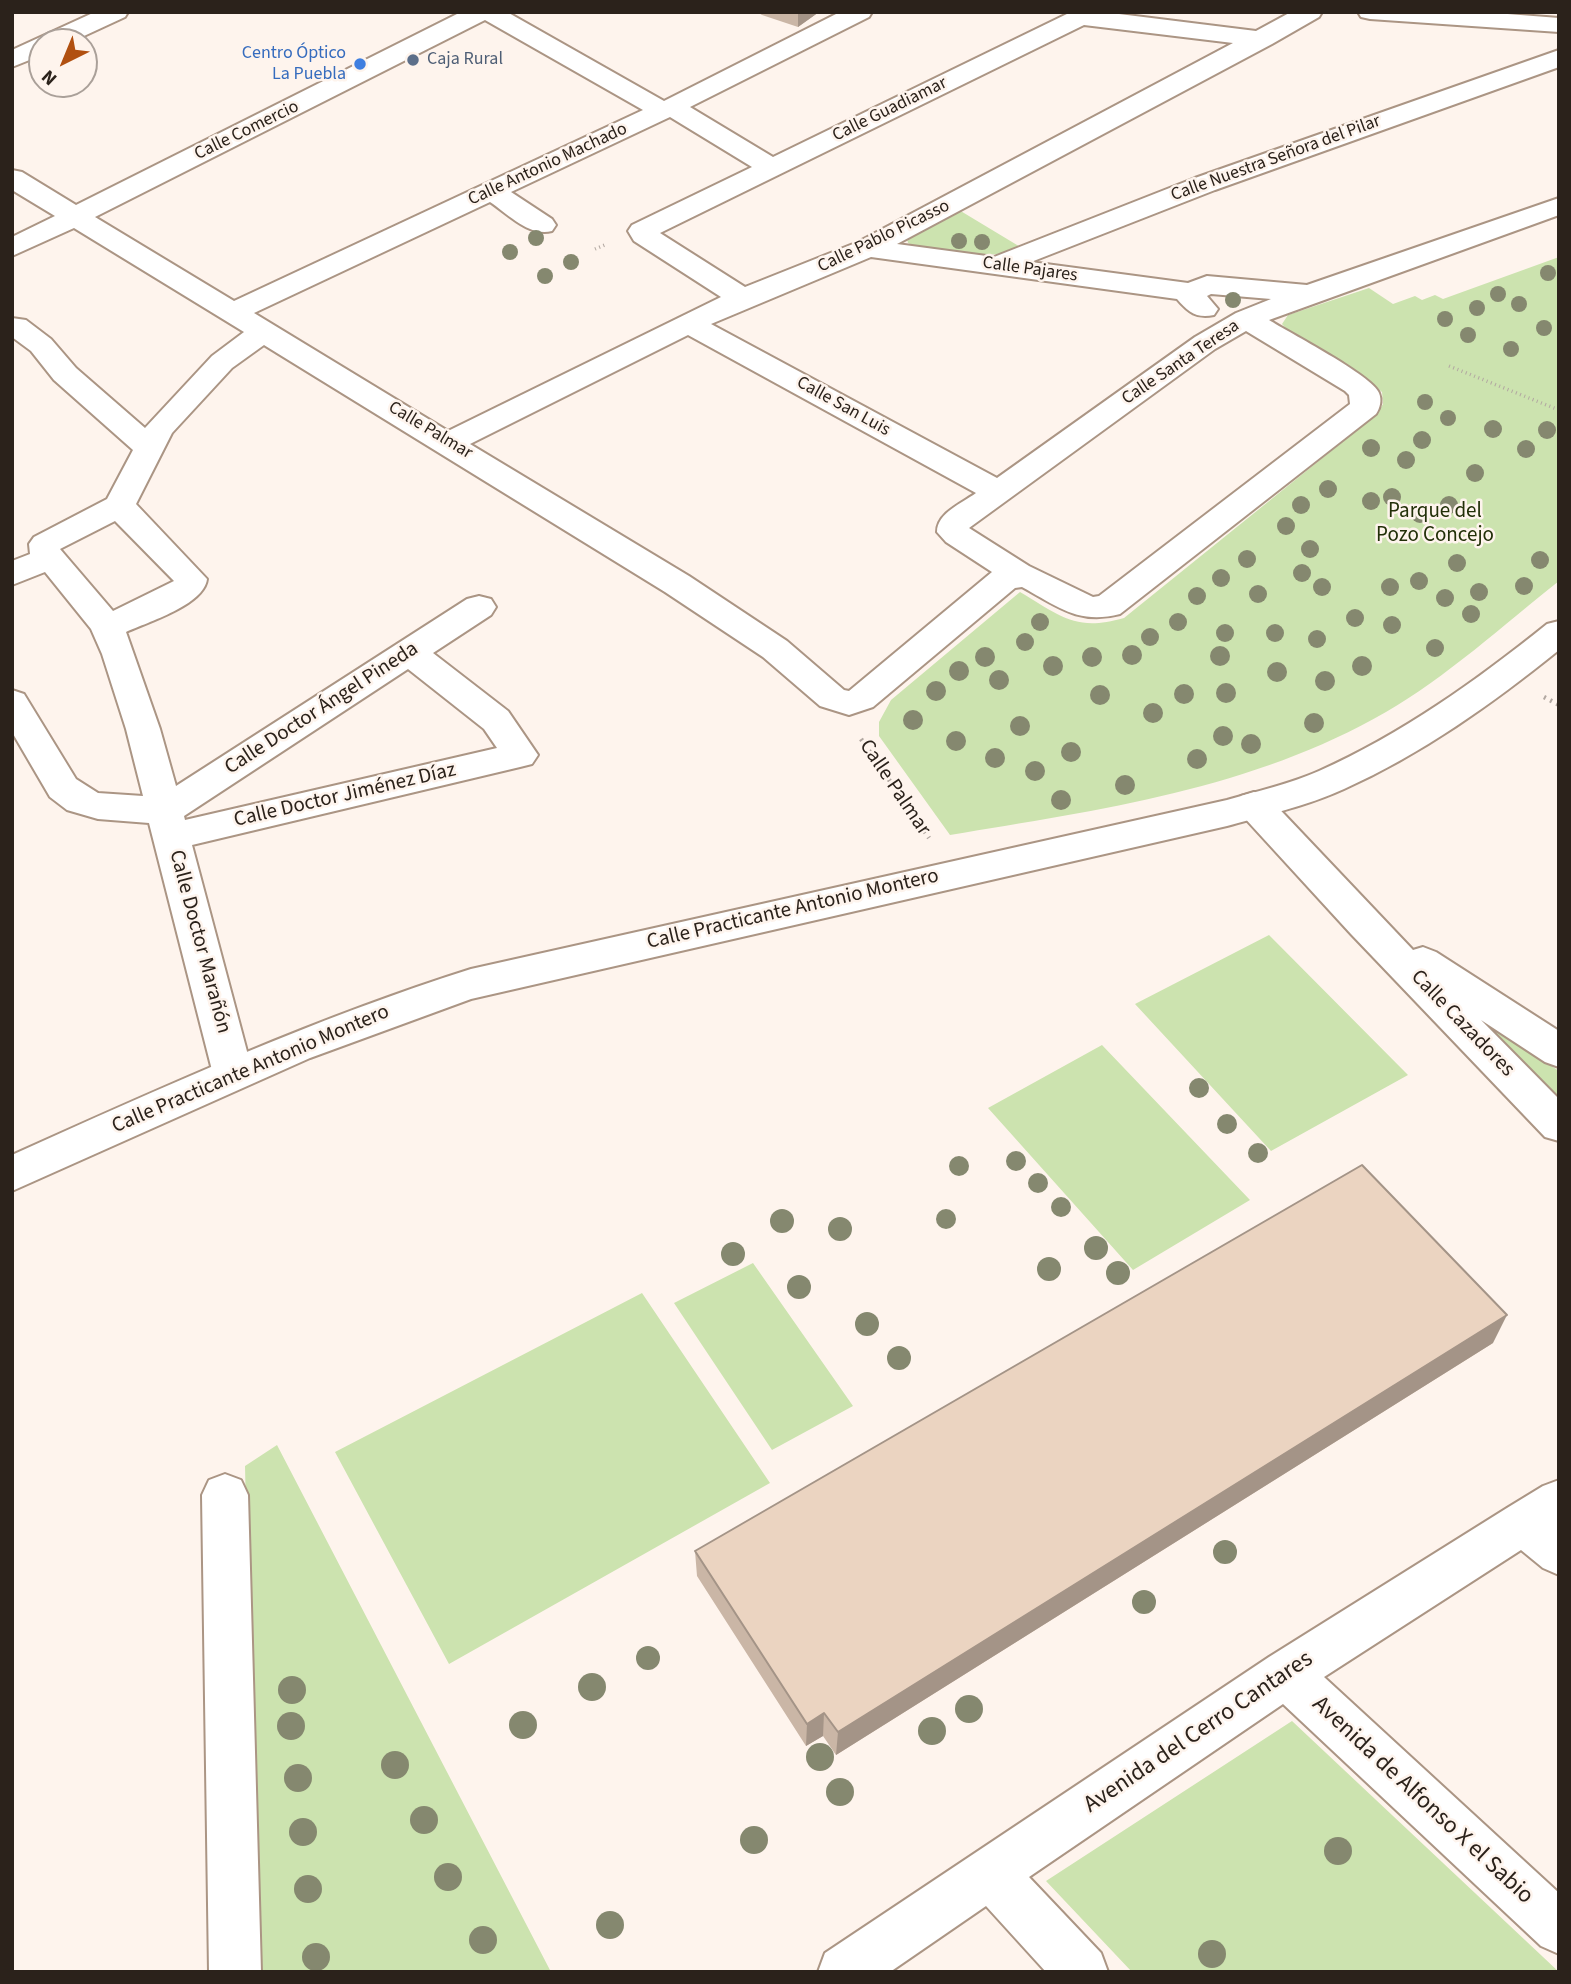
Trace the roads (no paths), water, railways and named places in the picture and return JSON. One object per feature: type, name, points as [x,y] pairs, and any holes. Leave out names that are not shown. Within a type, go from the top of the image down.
[{"type":"street","points":[[82,28],[117,12]]},
{"type":"street","name":"Calle Comercio","points":[[12,248],[481,12]]},
{"type":"street","points":[[489,12],[772,168]]},
{"type":"street","name":"Calle Antonio Machado","points":[[233,312],[667,109],[860,12]]},
{"type":"street","name":"Calle Pablo Picasso","points":[[449,442],[688,323],[742,298],[868,248],[1310,12]]},
{"type":"street","points":[[1370,12],[1559,25]]},
{"type":"street","name":"Calle Guadiamar","points":[[742,298],[644,235],[642,231],[1082,18],[1263,39]]},
{"type":"street","points":[[12,60],[28,53]]},
{"type":"street","name":"Calle Nuestra Señora del Pilar","points":[[995,266],[1205,184],[1559,58]]},
{"type":"street","name":"Calle Palmar","points":[[12,178],[449,442],[729,617],[843,702],[867,694],[999,583],[1021,576]]},
{"type":"street","points":[[492,191],[542,225]]},
{"type":"street","name":"Calle Santa Teresa","points":[[1021,576],[953,532],[953,524],[1205,343],[1240,323],[1311,293],[1559,206]]},
{"type":"street","name":"Calle Pajares","points":[[868,248],[1192,292],[1207,285],[1218,285],[1311,293]]},
{"type":"street","points":[[1021,576],[1088,608],[1108,606],[1365,407],[1364,393],[1356,385],[1240,323],[1194,302],[1190,296],[1192,292]]},
{"type":"street","name":"Calle San Luis","points":[[688,323],[997,491]]},
{"type":"street","points":[[16,326],[41,345],[72,381],[149,448]]},
{"type":"street","points":[[12,574],[48,558],[44,551],[45,544],[51,540],[119,506],[130,491],[159,429],[213,371],[264,331]]},
{"type":"street","points":[[107,627],[176,596],[190,586],[191,579],[119,506]]},
{"type":"street","name":"Calle Doctor Marañón","points":[[48,558],[94,608],[107,627],[119,654],[143,729],[233,1073]]},
{"type":"street","name":"Calle Doctor Ángel Pineda","points":[[168,824],[409,652],[479,607]]},
{"type":"street","name":"Calle Practicante Antonio Montero","points":[[12,1174],[233,1073],[385,1012],[471,984],[1254,805],[1331,781],[1406,743],[1499,680],[1559,632]]},
{"type":"street","name":"Calle Doctor Jiménez Díaz","points":[[168,824],[520,755],[496,720],[409,652]]},
{"type":"street","points":[[12,702],[63,788],[79,801],[168,824]]},
{"type":"street","name":"Calle Cazadores","points":[[1254,805],[1364,924],[1559,1125]]},
{"type":"street","name":"Calle Cazadores","points":[[1364,924],[1559,1051]]},
{"type":"street","points":[[225,1495],[235,1972]]},
{"type":"street","name":"Avenida del Cerro Cantares","points":[[844,1972],[1286,1674],[1547,1525]]},
{"type":"street","name":"Avenida de Alfonso X el Sabio","points":[[1286,1674],[1559,1928]]},
{"type":"street","points":[[989,1872],[1082,1972]]},
{"type":"place","name":"Caja Rural","points":[[413,60]]},
{"type":"place","name":"Centro Óptico La Puebla","points":[[360,64]]},
{"type":"park label","name":"Parque del Pozo Concejo","points":[[1435,524]]}]
